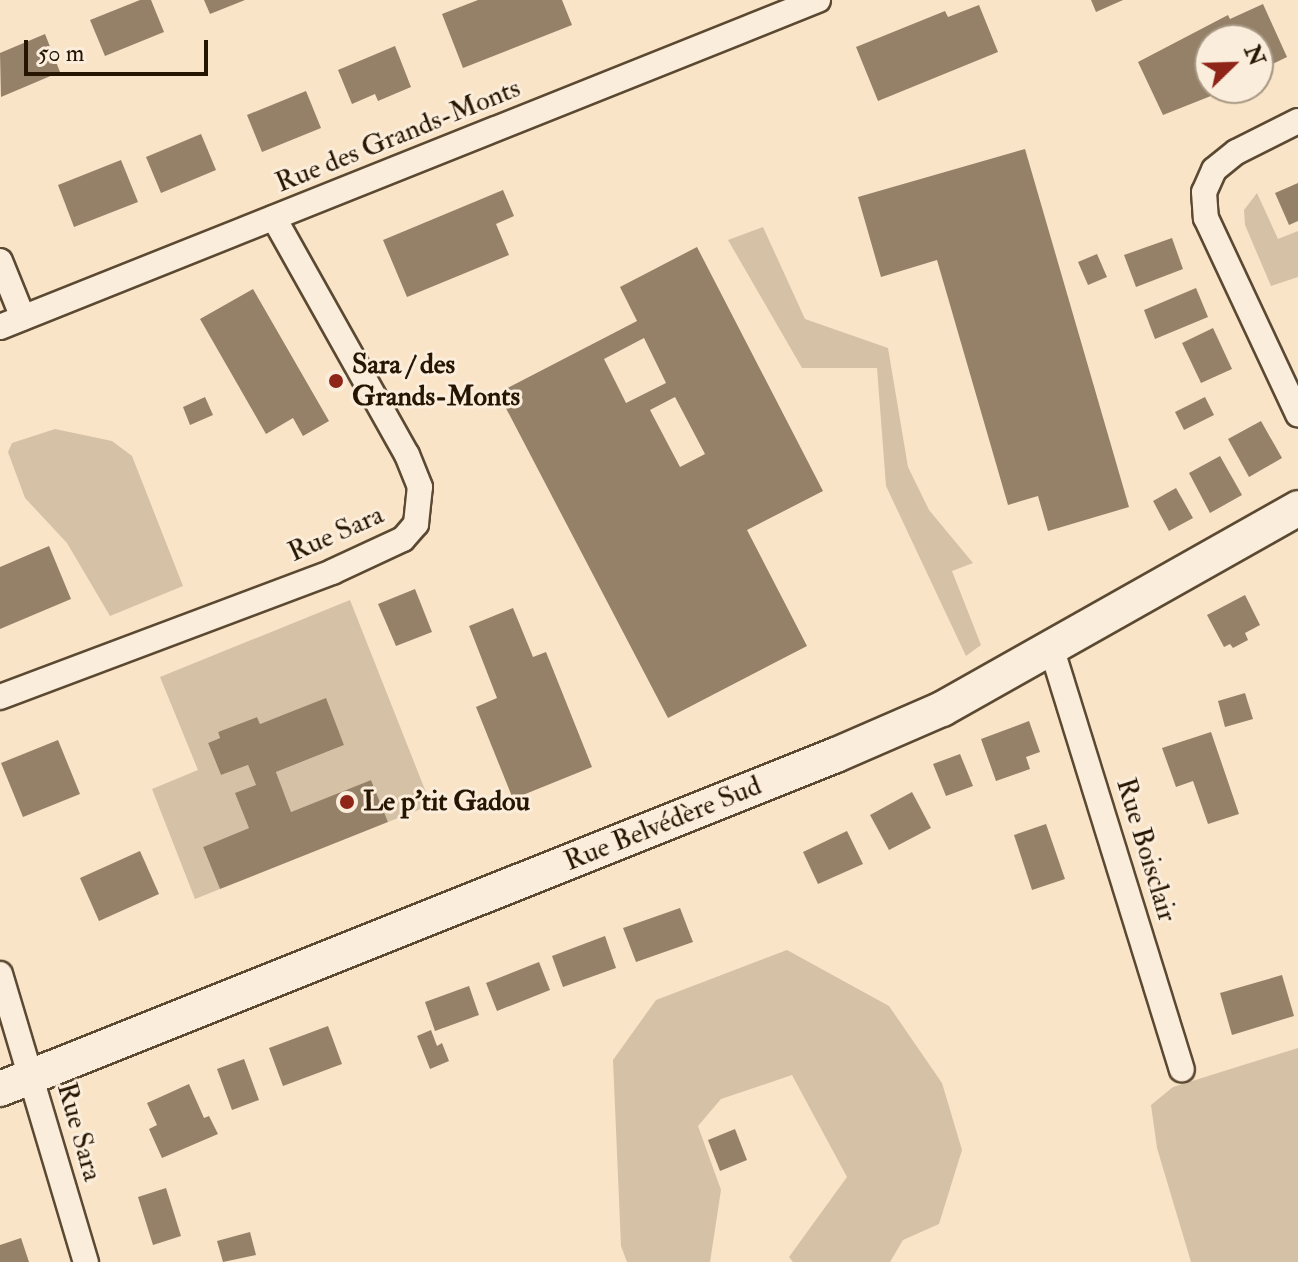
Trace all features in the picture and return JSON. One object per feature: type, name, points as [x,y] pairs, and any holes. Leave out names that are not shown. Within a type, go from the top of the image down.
[{"type":"street","name":"Rue des Grands-Monts","points":[[0,327],[818,0]]},
{"type":"street","points":[[1298,121],[1236,152],[1214,170],[1204,192],[1206,218],[1298,414]]},
{"type":"street","name":"Rue Sara","points":[[0,697],[332,572],[403,539],[416,524],[420,487],[407,455],[274,218]]},
{"type":"street","points":[[0,261],[23,318]]},
{"type":"street","name":"Rue Belvédère Sud","points":[[15,1083],[836,755],[942,709],[1052,650],[1298,508]]},
{"type":"street","name":"Rue Boisclair","points":[[1052,650],[1182,1069]]},
{"type":"street","name":"Rue Sara","points":[[0,974],[15,1083],[86,1262]]},
{"type":"shaded area","points":[[1257,193],[1278,239],[1298,231],[1298,277],[1271,286],[1245,225],[1244,210]]},
{"type":"shaded area","points":[[763,227],[805,319],[888,348],[908,467],[929,510],[973,563],[952,571],[981,645],[966,656],[886,486],[877,368],[802,368],[728,240]]},
{"type":"shaded area","points":[[55,429],[112,441],[132,456],[183,586],[110,616],[67,543],[25,498],[8,452],[12,443]]},
{"type":"shaded area","points":[[350,600],[431,805],[388,822],[371,780],[291,812],[276,772],[344,745],[326,699],[260,724],[257,717],[218,732],[220,738],[208,743],[221,775],[248,765],[256,785],[249,828],[203,847],[220,889],[195,899],[152,789],[198,770],[160,677]]},
{"type":"shaded area","points":[[787,950],[889,1006],[942,1083],[962,1150],[939,1224],[903,1240],[890,1262],[793,1262],[789,1257],[847,1177],[792,1075],[721,1099],[698,1126],[721,1190],[710,1262],[627,1262],[621,1246],[613,1060],[656,1000]]},
{"type":"shaded area","points":[[1298,1048],[1298,1262],[1191,1262],[1157,1148],[1151,1105],[1173,1087]]},
{"type":"building","points":[[140,0],[151,0],[164,32],[105,56],[90,20]]},
{"type":"building","points":[[204,0],[245,0],[210,14]]},
{"type":"building","points":[[478,0],[562,0],[572,25],[463,68],[442,14]]},
{"type":"building","points":[[1091,0],[1123,0],[1096,12]]},
{"type":"building","points":[[1263,4],[1272,24],[1211,24],[1228,15],[1230,19]]},
{"type":"building","points":[[979,5],[998,52],[878,101],[856,47],[945,11],[948,17]]},
{"type":"building","points":[[1274,28],[1287,57],[1274,63]]},
{"type":"building","points":[[1194,33],[1194,103],[1163,115],[1138,62]]},
{"type":"building","points":[[45,34],[60,72],[1,97],[0,53]]},
{"type":"building","points":[[395,46],[411,87],[378,101],[375,94],[352,104],[338,70]]},
{"type":"building","points":[[306,91],[321,128],[262,152],[247,115]]},
{"type":"building","points":[[201,134],[216,170],[161,193],[146,157]]},
{"type":"building","points":[[1025,149],[1129,507],[1048,531],[1038,496],[1008,505],[937,260],[881,277],[858,197]]},
{"type":"building","points":[[121,160],[138,202],[74,227],[58,185]]},
{"type":"building","points":[[1298,183],[1298,221],[1289,225],[1275,193]]},
{"type":"building","points":[[503,190],[514,216],[496,224],[509,255],[407,297],[383,240]]},
{"type":"building","points":[[1172,238],[1183,269],[1136,287],[1124,255]]},
{"type":"building","points":[[697,247],[823,491],[747,530],[807,646],[668,718],[498,393],[637,321],[620,287]],"holes":[[[644,338],[666,383],[626,403],[604,359]],[[675,397],[705,454],[680,467],[650,410]]]},
{"type":"building","points":[[1097,254],[1107,277],[1088,285],[1078,262]]},
{"type":"building","points":[[1196,288],[1208,317],[1155,339],[1144,310]]},
{"type":"building","points":[[253,289],[329,421],[303,436],[293,418],[266,434],[200,319]]},
{"type":"building","points":[[1213,328],[1232,369],[1201,383],[1182,343]]},
{"type":"building","points":[[205,397],[213,415],[190,425],[183,407]]},
{"type":"building","points":[[1205,397],[1214,415],[1184,430],[1175,412]]},
{"type":"building","points":[[1261,421],[1282,458],[1249,477],[1228,439]]},
{"type":"building","points":[[1220,456],[1242,495],[1210,513],[1189,473]]},
{"type":"building","points":[[1176,488],[1193,518],[1169,531],[1153,501]]},
{"type":"building","points":[[49,546],[71,599],[0,629],[0,567]]},
{"type":"building","points":[[415,589],[432,632],[396,646],[378,604]]},
{"type":"building","points":[[1245,595],[1260,625],[1245,633],[1248,640],[1233,648],[1230,644],[1224,647],[1207,615]]},
{"type":"building","points":[[513,608],[533,657],[546,652],[592,767],[513,799],[476,707],[497,698],[469,626]]},
{"type":"building","points":[[1245,693],[1253,719],[1225,727],[1218,701]]},
{"type":"building","name":"Le p'tit Gadou","points":[[326,698],[344,745],[276,772],[291,812],[371,780],[388,822],[220,889],[203,847],[249,828],[235,793],[256,785],[248,765],[221,775],[208,743],[220,738],[218,732],[257,717],[260,724]]},
{"type":"building","points":[[1029,721],[1040,752],[1026,757],[1030,769],[996,781],[981,739]]},
{"type":"building","points":[[1211,732],[1239,814],[1208,824],[1193,781],[1176,787],[1162,748]]},
{"type":"building","points":[[58,740],[80,794],[23,817],[1,763]]},
{"type":"building","points":[[960,754],[973,786],[946,796],[933,764]]},
{"type":"building","points":[[912,792],[931,828],[889,850],[870,815]]},
{"type":"building","points":[[1046,824],[1065,879],[1032,890],[1014,835]]},
{"type":"building","points":[[847,831],[863,864],[818,884],[803,852]]},
{"type":"building","points":[[140,851],[159,894],[99,921],[80,878]]},
{"type":"building","points":[[680,908],[693,942],[636,962],[623,928]]},
{"type":"building","points":[[605,936],[616,968],[563,987],[552,956]]},
{"type":"building","points":[[539,962],[550,990],[497,1011],[486,983]]},
{"type":"building","points":[[1282,975],[1294,1016],[1232,1035],[1220,993]]},
{"type":"building","points":[[469,986],[479,1015],[435,1031],[425,1002]]},
{"type":"building","points":[[328,1026],[342,1064],[283,1086],[269,1048]]},
{"type":"building","points":[[431,1030],[437,1046],[442,1043],[449,1061],[430,1069],[417,1036]]},
{"type":"building","points":[[244,1059],[259,1100],[232,1110],[217,1069]]},
{"type":"building","points":[[189,1084],[204,1118],[209,1116],[218,1134],[162,1158],[149,1129],[157,1125],[147,1103]]},
{"type":"building","points":[[735,1129],[747,1160],[720,1171],[708,1140]]},
{"type":"building","points":[[166,1188],[181,1236],[153,1245],[138,1197]]},
{"type":"building","points":[[250,1232],[256,1255],[223,1262],[217,1241]]},
{"type":"building","points":[[21,1238],[29,1262],[0,1262],[0,1245]]},
{"type":"place","name":"Sara / des Grands-Monts","points":[[336,381]]},
{"type":"place","name":"Le p'tit Gadou","points":[[347,802]]}]
